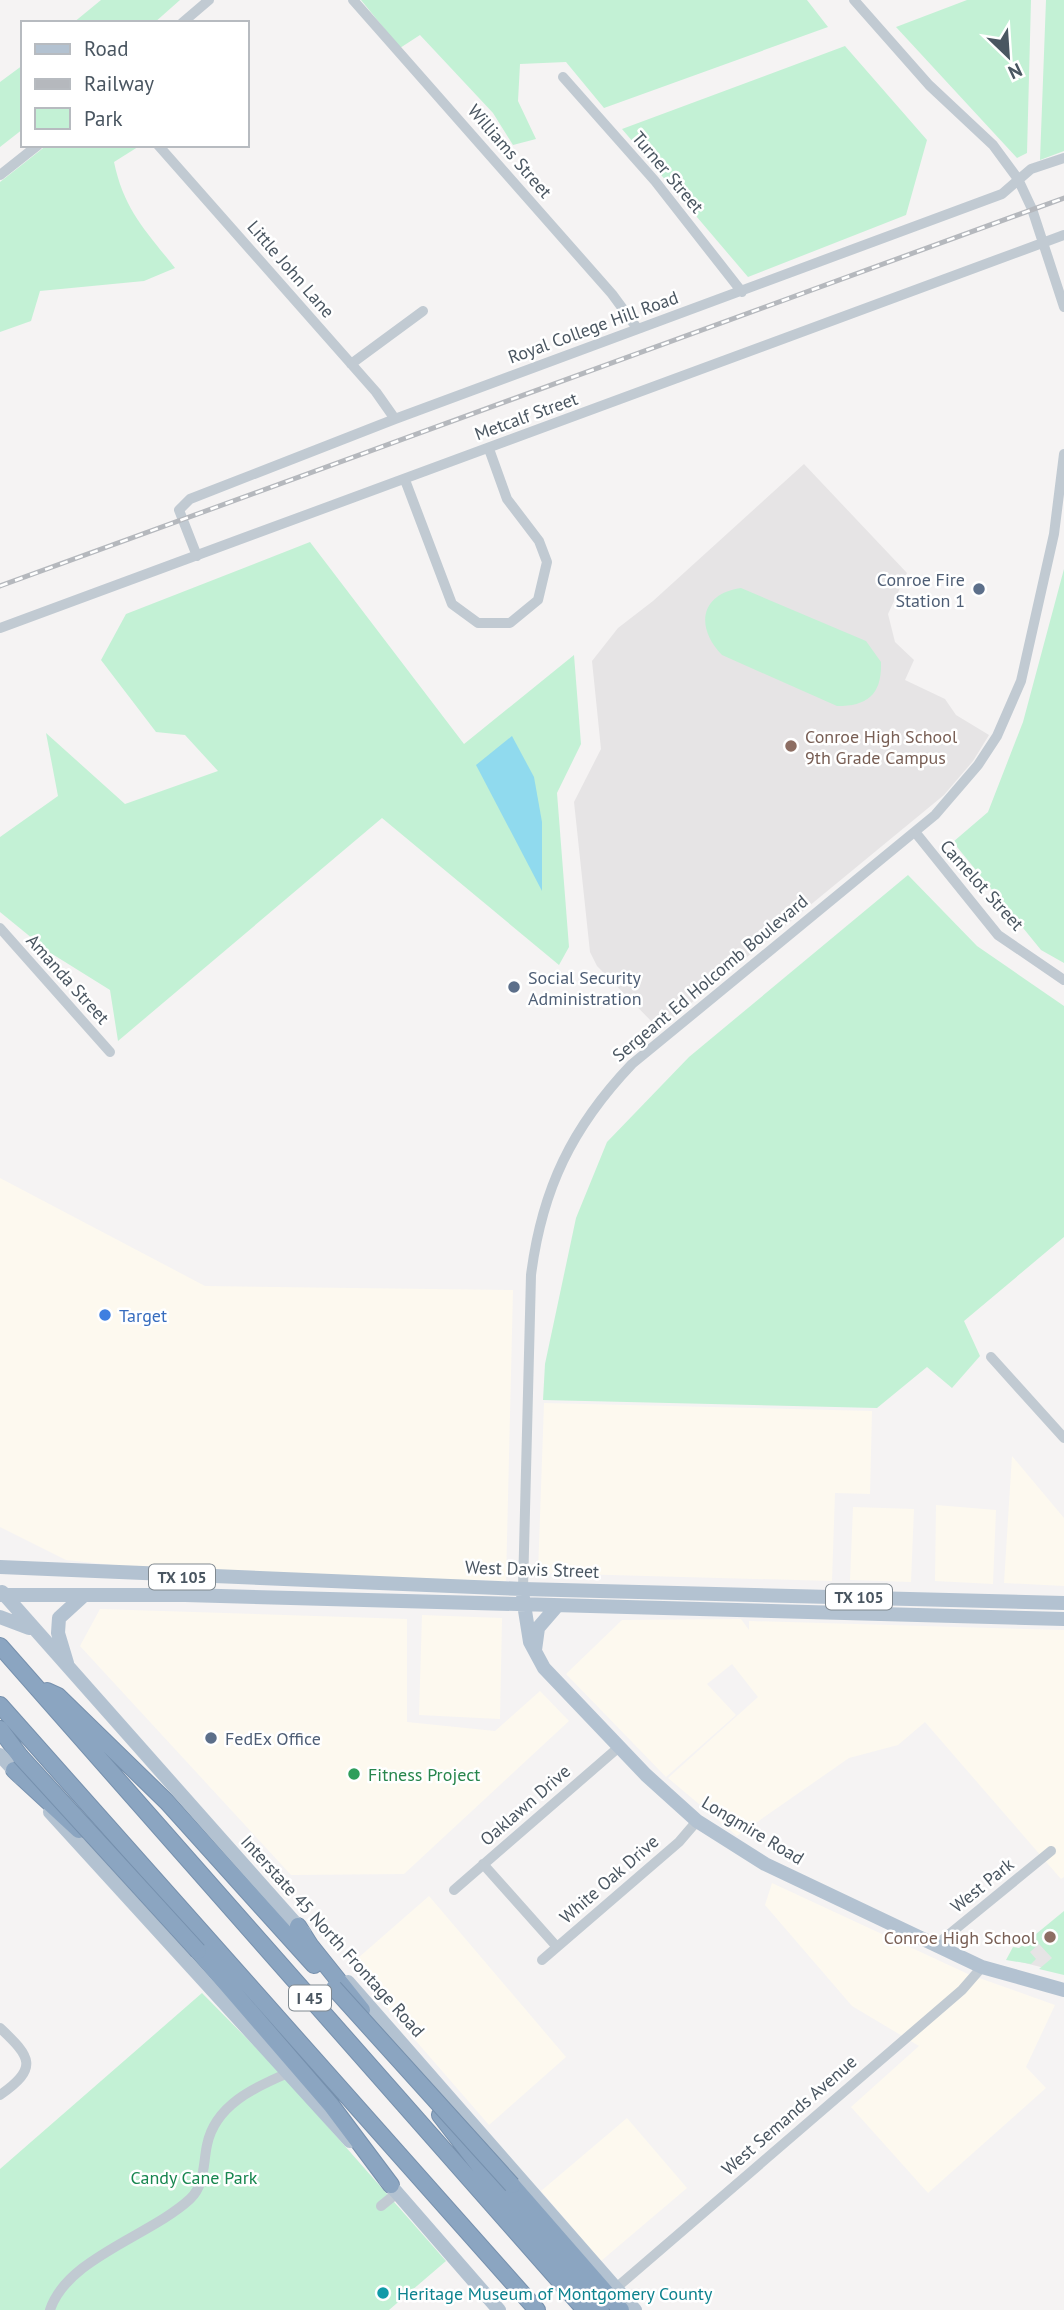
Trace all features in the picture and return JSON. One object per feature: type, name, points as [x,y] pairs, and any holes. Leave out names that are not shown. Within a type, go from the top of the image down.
[{"type":"highway","name":"I 45","points":[[0,1646],[585,2310]]},
{"type":"highway","points":[[35,1686],[58,1696],[121,1755],[512,2185],[621,2310]]},
{"type":"highway","name":"I 45","points":[[0,1705],[537,2310]]},
{"type":"highway","points":[[0,1729],[17,1763],[198,1951],[323,2095],[394,2189]]},
{"type":"highway","points":[[17,1763],[293,2035]]},
{"type":"highway","points":[[298,1926],[509,2204],[601,2310]]},
{"type":"main road","name":"West Davis Street","points":[[0,1567],[523,1597],[557,1606],[1064,1619]]},
{"type":"main road","name":"West Davis Street","points":[[2,1593],[82,1597],[185,1595],[924,1599],[1064,1603]]},
{"type":"main road","name":"Interstate 45 North Frontage Road","points":[[2,1593],[635,2310]]},
{"type":"main road","points":[[68,1667],[58,1633],[59,1618],[82,1597]]},
{"type":"main road","name":"Longmire Road","points":[[523,1597],[535,1654],[552,1679],[697,1821],[765,1864],[982,1967],[1064,1990]]},
{"type":"main road","points":[[833,1613],[853,1607],[914,1608],[924,1599]]},
{"type":"main road","points":[[535,1654],[538,1628],[557,1606]]},
{"type":"main road","points":[[0,1617],[10,1618],[37,1632]]},
{"type":"main road","points":[[0,1755],[17,1763],[499,2310]]},
{"type":"street","points":[[183,21],[209,0]]},
{"type":"street","name":"Williams Street","points":[[354,0],[612,294],[637,328]]},
{"type":"street","points":[[855,0],[922,77],[993,145],[1018,179],[1064,307]]},
{"type":"street","name":"Turner Street","points":[[563,77],[655,181],[742,292]]},
{"type":"street","points":[[0,175],[35,147]]},
{"type":"street","name":"Little John Lane","points":[[160,147],[351,364],[395,419]]},
{"type":"street","name":"Royal College Hill Road","points":[[197,556],[179,510],[190,499],[637,328],[742,292],[1002,194],[1031,169],[1064,158]]},
{"type":"street","name":"Metcalf Street","points":[[0,628],[1064,235]]},
{"type":"street","points":[[351,364],[424,311]]},
{"type":"street","points":[[405,480],[452,604],[478,623],[510,623],[538,600],[547,562],[539,541],[507,499],[489,449]]},
{"type":"street","name":"Sergeant Ed Holcomb Boulevard","points":[[523,1597],[531,1275],[538,1224],[563,1158],[589,1113],[632,1064],[935,815],[978,765],[998,736],[1021,681],[1054,534],[1064,454]]},
{"type":"street","name":"Camelot Street","points":[[915,832],[998,935],[1064,980]]},
{"type":"street","name":"Amanda Street","points":[[0,928],[110,1052]]},
{"type":"street","points":[[991,1357],[1064,1438]]},
{"type":"street","name":"Oaklawn Drive","points":[[454,1890],[619,1747]]},
{"type":"street","name":"White Oak Drive","points":[[542,1960],[679,1842],[697,1821]]},
{"type":"street","name":"West Park","points":[[936,1945],[1051,1851]]},
{"type":"street","points":[[483,1864],[557,1947]]},
{"type":"street","name":"West Semands Avenue","points":[[617,2288],[962,1990],[982,1967]]},
{"type":"street","points":[[0,2028],[23,2049],[28,2067],[24,2076],[0,2095]]},
{"type":"street","points":[[50,2310],[60,2289],[76,2271],[140,2235],[190,2199],[200,2188],[208,2141],[222,2115],[243,2094],[288,2073]]},
{"type":"street","points":[[381,2206],[394,2189]]},
{"type":"shaded area","name":"Conroe High School 9th Grade Campus","points":[[804,464],[907,573],[888,614],[895,642],[914,660],[905,680],[945,699],[956,715],[989,735],[973,761],[944,795],[658,1028],[597,966],[590,952],[574,802],[601,749],[592,661],[618,628],[653,601]]},
{"type":"shaded area","points":[[0,1178],[205,1286],[513,1290],[506,1581],[170,1571],[66,1560],[0,1527]]},
{"type":"shaded area","points":[[544,1403],[872,1411],[870,1494],[835,1493],[832,1581],[538,1573]]},
{"type":"shaded area","points":[[1012,1456],[1064,1518],[1064,1586],[1004,1583]]},
{"type":"shaded area","points":[[936,1505],[996,1510],[993,1584],[935,1581]]},
{"type":"shaded area","points":[[853,1507],[914,1509],[911,1582],[850,1580]]},
{"type":"shaded area","points":[[100,1609],[407,1619],[407,1722],[495,1731],[540,1691],[569,1721],[404,1874],[291,1875],[80,1646]]},
{"type":"shaded area","points":[[422,1615],[502,1618],[500,1719],[419,1715]]},
{"type":"shaded area","points":[[741,1619],[749,1630],[749,1621],[1064,1630],[1064,1877],[1061,1879],[925,1722],[898,1745],[849,1758],[737,1836],[668,1778],[758,1697],[732,1664],[707,1684],[736,1715],[666,1777],[566,1674],[622,1620]]},
{"type":"shaded area","points":[[772,1883],[968,1974],[1055,2005],[1026,2067],[1046,2088],[928,2193],[851,2107],[919,2046],[852,2006],[765,1905]]},
{"type":"shaded area","points":[[429,1896],[566,2057],[489,2125],[350,1965]]},
{"type":"shaded area","name":"Conroe High School","points":[[1064,1914],[1064,1973],[1009,1959]]},
{"type":"shaded area","points":[[627,2118],[687,2188],[601,2261],[541,2191]]},
{"type":"green space","points":[[101,0],[180,0],[156,21],[75,21]]},
{"type":"green space","points":[[361,0],[807,0],[828,27],[604,108],[566,62],[520,64],[518,101],[536,139],[513,145],[493,113],[420,35],[400,48]]},
{"type":"green space","points":[[967,0],[1031,0],[1027,153],[1017,158],[896,27]]},
{"type":"green space","points":[[1046,0],[1064,0],[1064,151],[1040,160]]},
{"type":"green space","points":[[845,46],[927,140],[906,215],[748,277],[622,129]]},
{"type":"green space","points":[[21,66],[21,131],[0,147],[0,82]]},
{"type":"green space","points":[[44,147],[138,147],[114,162],[118,179],[137,219],[175,268],[144,281],[40,291],[31,321],[0,332],[0,182]]},
{"type":"green space","points":[[310,542],[464,744],[574,655],[581,744],[557,793],[569,947],[559,965],[382,818],[118,1041],[110,990],[49,952],[0,912],[0,837],[58,796],[46,733],[125,804],[218,771],[185,735],[156,732],[101,660],[126,614]]},
{"type":"green space","points":[[1064,569],[1064,963],[1041,950],[953,842],[988,812],[1023,722]]},
{"type":"green space","points":[[741,588],[866,641],[881,662],[876,690],[865,701],[837,706],[722,655],[708,634],[706,613],[717,597],[727,591]]},
{"type":"green space","points":[[908,875],[977,946],[1064,1006],[1064,1237],[964,1321],[980,1356],[952,1388],[927,1367],[877,1408],[543,1400],[545,1364],[576,1218],[607,1142],[689,1057]]},
{"type":"green space","name":"Conroe High School","points":[[1064,1911],[1064,1975],[1039,1969],[1052,1958],[1039,1944],[1030,1952],[1036,1959],[1031,1964],[1006,1960],[1013,1947],[1019,1948]]},
{"type":"green space","name":"Candy Cane Park","points":[[202,1993],[278,2070],[446,2261],[389,2310],[0,2310],[0,2169]]},
{"type":"water","points":[[512,736],[534,777],[542,822],[542,891],[476,765]]},
{"type":"railway","points":[[0,586],[1064,198]]},
{"type":"place","name":"Conroe Fire Station 1","points":[[979,589]]},
{"type":"place","name":"Conroe High School 9th Grade Campus","points":[[791,746]]},
{"type":"place","name":"Social Security Administration","points":[[514,987]]},
{"type":"place","name":"Target","points":[[105,1315]]},
{"type":"place","name":"FedEx Office","points":[[211,1738]]},
{"type":"place","name":"Fitness Project","points":[[354,1774]]},
{"type":"place","name":"Conroe High School","points":[[1050,1937]]},
{"type":"place","name":"Heritage Museum of Montgomery County","points":[[383,2293]]}]
